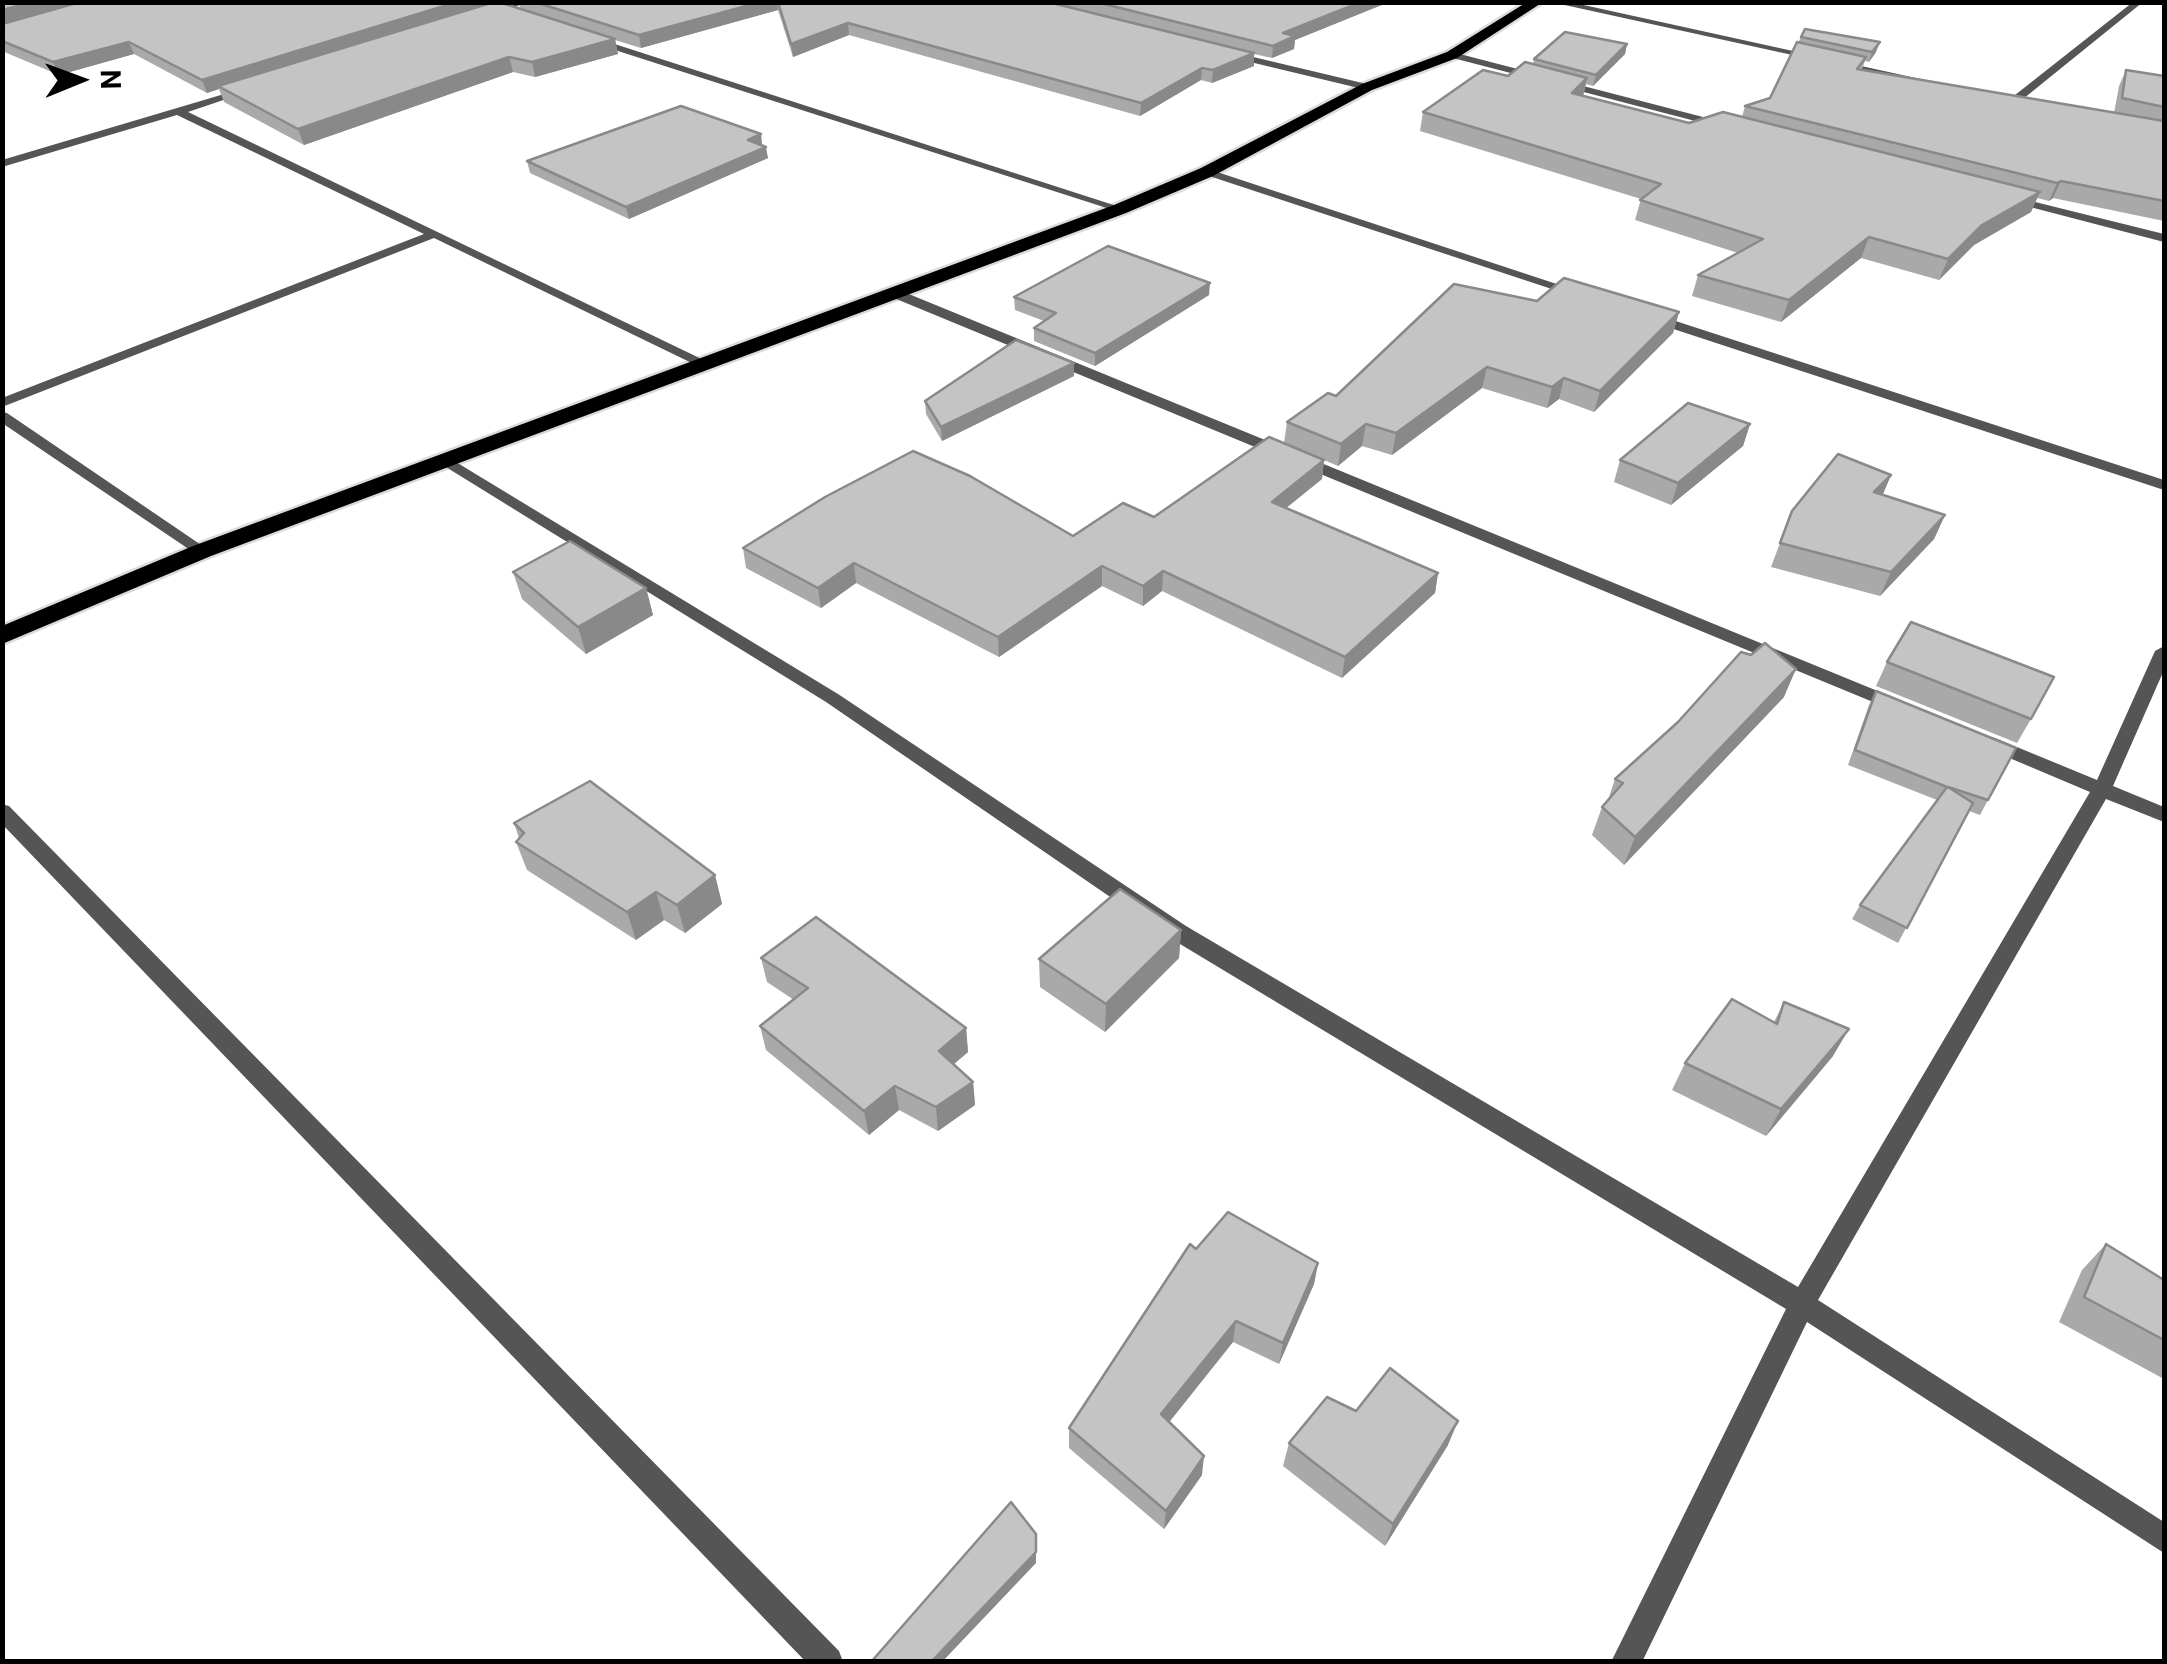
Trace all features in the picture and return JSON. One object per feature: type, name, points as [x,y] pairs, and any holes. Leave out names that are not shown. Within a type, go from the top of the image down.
[{"type":"highway","points":[[2,636],[202,551],[1120,209],[1207,172],[1367,88],[1452,55],[1537,2]]},
{"type":"street","points":[[477,2],[519,16]]},
{"type":"street","points":[[481,16],[524,2]]},
{"type":"street","points":[[1555,2],[1940,84]]},
{"type":"street","points":[[2014,100],[2139,2]]},
{"type":"street","points":[[575,34],[1120,209]]},
{"type":"street","points":[[1212,50],[1367,88]]},
{"type":"street","points":[[1452,55],[1741,130]]},
{"type":"street","points":[[2,164],[255,88]]},
{"type":"street","points":[[1996,96],[2033,105]]},
{"type":"street","points":[[180,112],[705,364]]},
{"type":"street","points":[[1207,172],[1601,301]]},
{"type":"street","points":[[1991,194],[2164,238]]},
{"type":"street","points":[[2,403],[434,234]]},
{"type":"street","points":[[894,293],[1919,714]]},
{"type":"street","points":[[1639,313],[2164,485]]},
{"type":"street","points":[[2,416],[202,551]]},
{"type":"street","points":[[446,460],[832,698],[1178,932],[1802,1304],[2164,1539]]},
{"type":"street","points":[[1626,1662],[1802,1304],[2102,789],[2164,650]]},
{"type":"street","points":[[1974,736],[2164,815]]},
{"type":"street","points":[[2,811],[828,1662]]},
{"type":"building","points":[[2,2],[33,2],[2,10]]},
{"type":"building","points":[[80,2],[457,2],[202,80],[129,42],[53,62],[2,41],[2,24]]},
{"type":"building","points":[[494,2],[615,39],[532,62],[509,57],[298,129],[218,86]]},
{"type":"building","points":[[535,2],[761,2],[639,35]]},
{"type":"building","points":[[778,2],[1048,2],[1254,53],[1213,70],[1202,68],[1141,103],[848,23],[791,44]]},
{"type":"building","points":[[1096,2],[1361,2],[1283,33],[1295,36],[1273,46]]},
{"type":"building","points":[[1805,29],[1880,42],[1872,52],[1801,37]]},
{"type":"building","points":[[1565,32],[1627,44],[1596,75],[1534,59]]},
{"type":"building","points":[[1797,42],[1866,57],[1857,69],[2164,121],[2164,201],[2057,183],[1745,106],[1770,98]]},
{"type":"building","points":[[1525,62],[1587,78],[1572,93],[1689,123],[1723,112],[2040,192],[1982,225],[1948,259],[1869,237],[1789,300],[1698,275],[1763,239],[1640,200],[1661,184],[1423,112],[1483,70],[1508,76]]},
{"type":"building","points":[[2126,70],[2164,76],[2164,107],[2122,98]]},
{"type":"building","points":[[681,106],[761,134],[748,140],[766,147],[626,207],[527,161]]},
{"type":"building","points":[[1108,246],[1210,283],[1095,353],[1034,328],[1056,313],[1014,297]]},
{"type":"building","points":[[1564,278],[1679,312],[1600,391],[1564,378],[1552,387],[1487,367],[1396,433],[1366,424],[1341,444],[1287,422],[1328,393],[1336,396],[1454,284],[1537,301]]},
{"type":"building","points":[[1016,340],[1074,363],[941,427],[925,401]]},
{"type":"building","points":[[1688,403],[1750,424],[1678,483],[1620,460]]},
{"type":"building","points":[[1269,437],[1324,460],[1272,502],[1438,573],[1345,657],[1163,571],[1143,586],[1102,566],[998,637],[854,563],[818,588],[743,548],[825,497],[913,451],[970,476],[1073,536],[1123,503],[1154,517]]},
{"type":"building","points":[[1838,454],[1891,475],[1874,492],[1945,515],[1891,572],[1780,543],[1792,511]]},
{"type":"building","points":[[570,541],[646,588],[578,627],[513,572]]},
{"type":"building","points":[[1911,622],[2054,677],[2031,719],[1887,662]]},
{"type":"building","points":[[1765,643],[1796,669],[1635,837],[1602,807],[1623,783],[1615,779],[1678,722],[1741,652],[1751,655]]},
{"type":"building","points":[[1876,691],[2016,748],[1988,800],[1948,787],[1973,803],[1907,928],[1860,905],[1947,787],[1855,750]]},
{"type":"building","points":[[590,781],[715,875],[677,905],[656,892],[627,912],[516,842],[524,833],[514,823]]},
{"type":"building","points":[[1120,889],[1181,930],[1106,1004],[1039,959]]},
{"type":"building","points":[[816,917],[966,1028],[939,1051],[973,1082],[936,1107],[895,1086],[864,1111],[760,1026],[808,988],[761,958]]},
{"type":"building","points":[[1732,999],[1777,1024],[1784,1002],[1849,1029],[1781,1109],[1685,1063]]},
{"type":"building","points":[[1228,1212],[1318,1263],[1283,1343],[1236,1321],[1161,1414],[1204,1456],[1166,1511],[1069,1428],[1190,1244],[1196,1249]]},
{"type":"building","points":[[2106,1244],[2164,1280],[2164,1340],[2084,1297]]},
{"type":"building","points":[[1390,1368],[1458,1421],[1393,1524],[1289,1443],[1327,1397],[1356,1411]]},
{"type":"building","points":[[1011,1502],[1036,1534],[1036,1552],[931,1662],[871,1662]]}]
